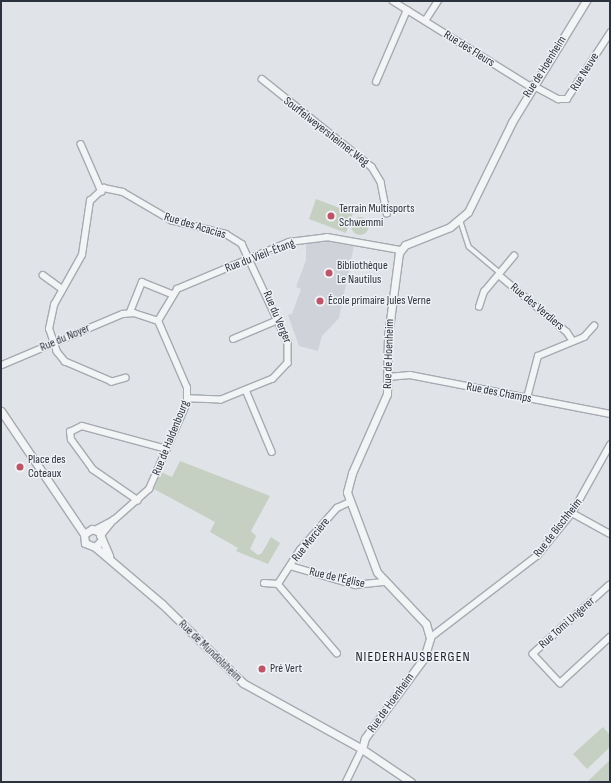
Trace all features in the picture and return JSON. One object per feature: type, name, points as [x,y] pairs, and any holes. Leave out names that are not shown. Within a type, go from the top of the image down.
[{"type":"street","name":"Rue des Fleurs","points":[[393,1],[532,86]]},
{"type":"street","points":[[425,21],[438,1]]},
{"type":"street","name":"Rue de Hoenheim","points":[[362,749],[365,738],[424,658],[430,638],[426,624],[384,582],[374,567],[350,502],[350,479],[384,403],[388,377],[388,336],[400,250],[460,220],[474,202],[532,86],[586,1]]},
{"type":"street","points":[[376,82],[407,10]]},
{"type":"street","name":"Rue Neuve","points":[[532,86],[558,99],[567,99],[610,32]]},
{"type":"street","name":"Souffelweyersheimer Weg","points":[[262,79],[372,167],[381,182],[387,213]]},
{"type":"street","points":[[81,144],[102,191]]},
{"type":"street","name":"Rue des Acacias","points":[[52,343],[49,319],[62,290],[82,255],[92,198],[102,191],[112,189],[171,220],[229,235],[242,244],[251,258]]},
{"type":"street","points":[[460,220],[469,247],[500,274]]},
{"type":"street","name":"Rue du Vieil-Étang","points":[[172,294],[289,242],[314,238],[338,239],[400,250]]},
{"type":"street","points":[[479,307],[484,292],[514,256]]},
{"type":"street","name":"Rue du Verger","points":[[188,399],[221,400],[278,376],[288,363],[290,348],[251,258]]},
{"type":"street","name":"Rue des Verdiers","points":[[500,274],[567,332],[573,341]]},
{"type":"street","points":[[43,275],[62,290]]},
{"type":"street","points":[[142,282],[172,294],[158,321],[130,312],[142,282]]},
{"type":"street","name":"Rue du Noyer","points":[[2,365],[130,312]]},
{"type":"street","points":[[233,339],[278,320]]},
{"type":"street","name":"Rue de Haldenbourg","points":[[90,531],[114,520],[138,501],[149,488],[168,449],[188,399],[187,388],[158,321]]},
{"type":"street","points":[[527,398],[538,356],[573,341],[594,326]]},
{"type":"street","points":[[52,343],[59,357],[69,364],[112,382],[126,378]]},
{"type":"street","name":"Rue des Champs","points":[[388,377],[410,374],[610,414]]},
{"type":"street","points":[[246,390],[272,452]]},
{"type":"street","points":[[1,411],[69,512],[90,531]]},
{"type":"street","points":[[138,501],[86,462],[69,435],[72,429],[93,429],[168,449]]},
{"type":"street","name":"Rue de Bischheim","points":[[430,638],[537,556],[572,513],[610,445]]},
{"type":"street","name":"Rue Mercière","points":[[278,584],[290,566],[337,508],[350,502]]},
{"type":"street","points":[[572,513],[610,534]]},
{"type":"street","name":"Rue de Haldenbourg","points":[[101,538],[114,520]]},
{"type":"street","name":"Rue de Mundolsheim","points":[[111,559],[101,538],[90,531],[84,543],[95,547],[111,559],[243,683],[362,749],[411,782]]},
{"type":"street","points":[[95,547],[101,538]]},
{"type":"street","name":"Rue de l'Église","points":[[290,566],[355,585],[384,582]]},
{"type":"street","points":[[264,584],[278,584],[337,654]]},
{"type":"street","name":"Rue Tomi Ungerer","points":[[610,585],[533,654],[560,683],[610,637]]},
{"type":"street","points":[[346,782],[362,749]]},
{"type":"shaded area","name":"École primaire Jules Verne","points":[[330,242],[354,246],[339,318],[322,336],[318,351],[299,346],[288,315],[292,314],[301,289],[296,287],[306,260],[306,243]]},
{"type":"green space","name":"Terrain Multisports Schwemmi","points":[[316,199],[353,213],[346,233],[309,219]]},
{"type":"green space","points":[[356,217],[364,217],[369,222],[367,233],[364,235],[356,235],[351,230],[351,222]]},
{"type":"green space","points":[[180,461],[270,496],[251,531],[256,536],[250,549],[258,555],[262,553],[271,537],[280,543],[268,564],[236,551],[238,548],[210,532],[215,522],[154,489],[161,472],[172,477]]},
{"type":"green space","points":[[603,727],[610,735],[610,747],[587,769],[573,754]]},
{"type":"green space","points":[[610,760],[610,782],[587,782]]},
{"type":"place","name":"Terrain Multisports Schwemmi","points":[[331,216]]},
{"type":"place","name":"Bibliothèque Le Nautilus","points":[[329,273]]},
{"type":"place","name":"École primaire Jules Verne","points":[[320,301]]},
{"type":"place","name":"Place des Coteaux","points":[[20,467]]},
{"type":"place","name":"Pré Vert","points":[[262,669]]},
{"type":"district","name":"NIEDERHAUSBERGEN","points":[[413,657]]}]
